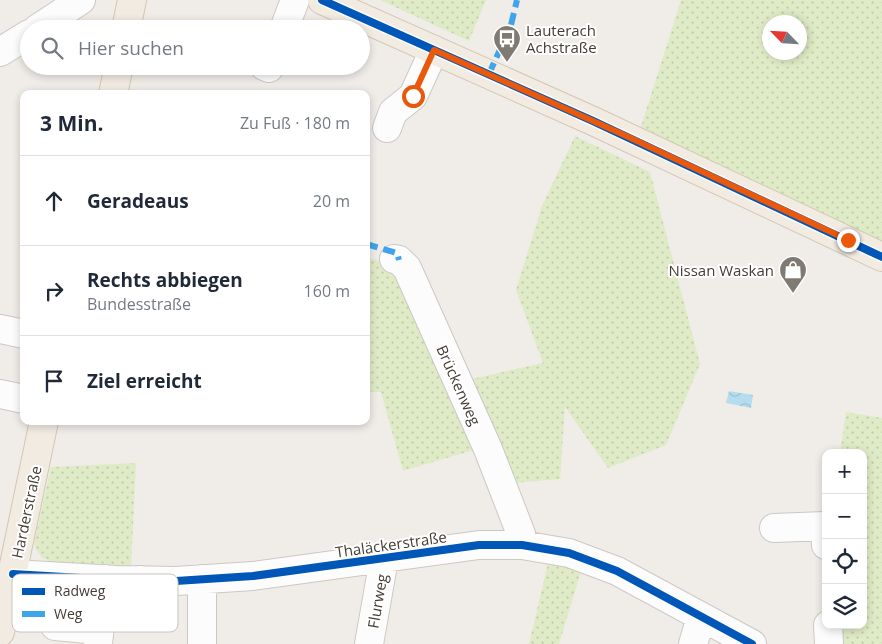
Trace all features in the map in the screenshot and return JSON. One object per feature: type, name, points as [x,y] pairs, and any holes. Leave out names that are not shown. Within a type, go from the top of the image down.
[{"type":"main road","points":[[128,20],[132,0]]},
{"type":"main road","points":[[322,0],[367,20]]},
{"type":"main road","points":[[370,21],[622,134],[882,256]]},
{"type":"main road","points":[[114,90],[116,75]]},
{"type":"main road","name":"Harderstraße","points":[[13,574],[43,425]]},
{"type":"main road","name":"Harderstraße","points":[[0,632],[12,578]]},
{"type":"street","points":[[51,20],[81,0]]},
{"type":"street","points":[[287,20],[295,0]]},
{"type":"street","points":[[0,52],[20,40]]},
{"type":"street","points":[[387,128],[393,112],[413,96],[434,50]]},
{"type":"street","name":"Brückenweg","points":[[394,259],[399,260],[407,268],[488,449],[521,534],[522,545]]},
{"type":"street","points":[[0,329],[20,333]]},
{"type":"street","points":[[0,394],[20,398]]},
{"type":"street","points":[[774,528],[825,526],[826,539]]},
{"type":"street","name":"Thaläckerstraße","points":[[178,579],[253,576],[479,545],[522,545],[569,553],[617,571],[752,644]]},
{"type":"street","name":"Flurweg","points":[[370,644],[384,559]]},
{"type":"street","points":[[202,579],[202,644]]},
{"type":"street","points":[[693,644],[702,616]]},
{"type":"street","points":[[828,629],[829,644]]},
{"type":"street","points":[[79,632],[99,637]]},
{"type":"green space","points":[[380,0],[486,0],[469,41]]},
{"type":"green space","points":[[681,0],[882,0],[882,250],[638,136]]},
{"type":"green space","points":[[575,136],[650,172],[700,364],[666,445],[608,468],[565,407],[560,479],[514,483],[467,380],[543,363],[516,290],[542,206]]},
{"type":"green space","points":[[370,258],[392,265],[477,449],[403,471],[381,392],[370,392]]},
{"type":"green space","points":[[846,412],[882,418],[882,644],[838,644],[837,629],[867,629],[867,449],[841,449]]},
{"type":"green space","points":[[136,463],[131,567],[57,564],[48,561],[37,551],[34,543],[51,467]]},
{"type":"green space","points":[[549,559],[582,568],[559,644],[529,644]]},
{"type":"water","points":[[729,391],[753,395],[751,408],[726,403]]},
{"type":"marked path","points":[[489,74],[511,25],[517,0]]},
{"type":"marked path","points":[[370,245],[397,253],[399,260]]},
{"type":"cycle path","points":[[322,0],[367,20]]},
{"type":"cycle path","points":[[370,21],[593,121],[882,257]]},
{"type":"cycle path","points":[[178,581],[253,576],[479,545],[522,545],[569,553],[617,571],[752,644]]},
{"type":"place","name":"Lauterach Achstraße","points":[[507,63]]},
{"type":"place","name":"Nissan Waskan","points":[[793,294]]},
{"type":"route","points":[[413,96],[434,50],[622,134],[848,240]]}]
